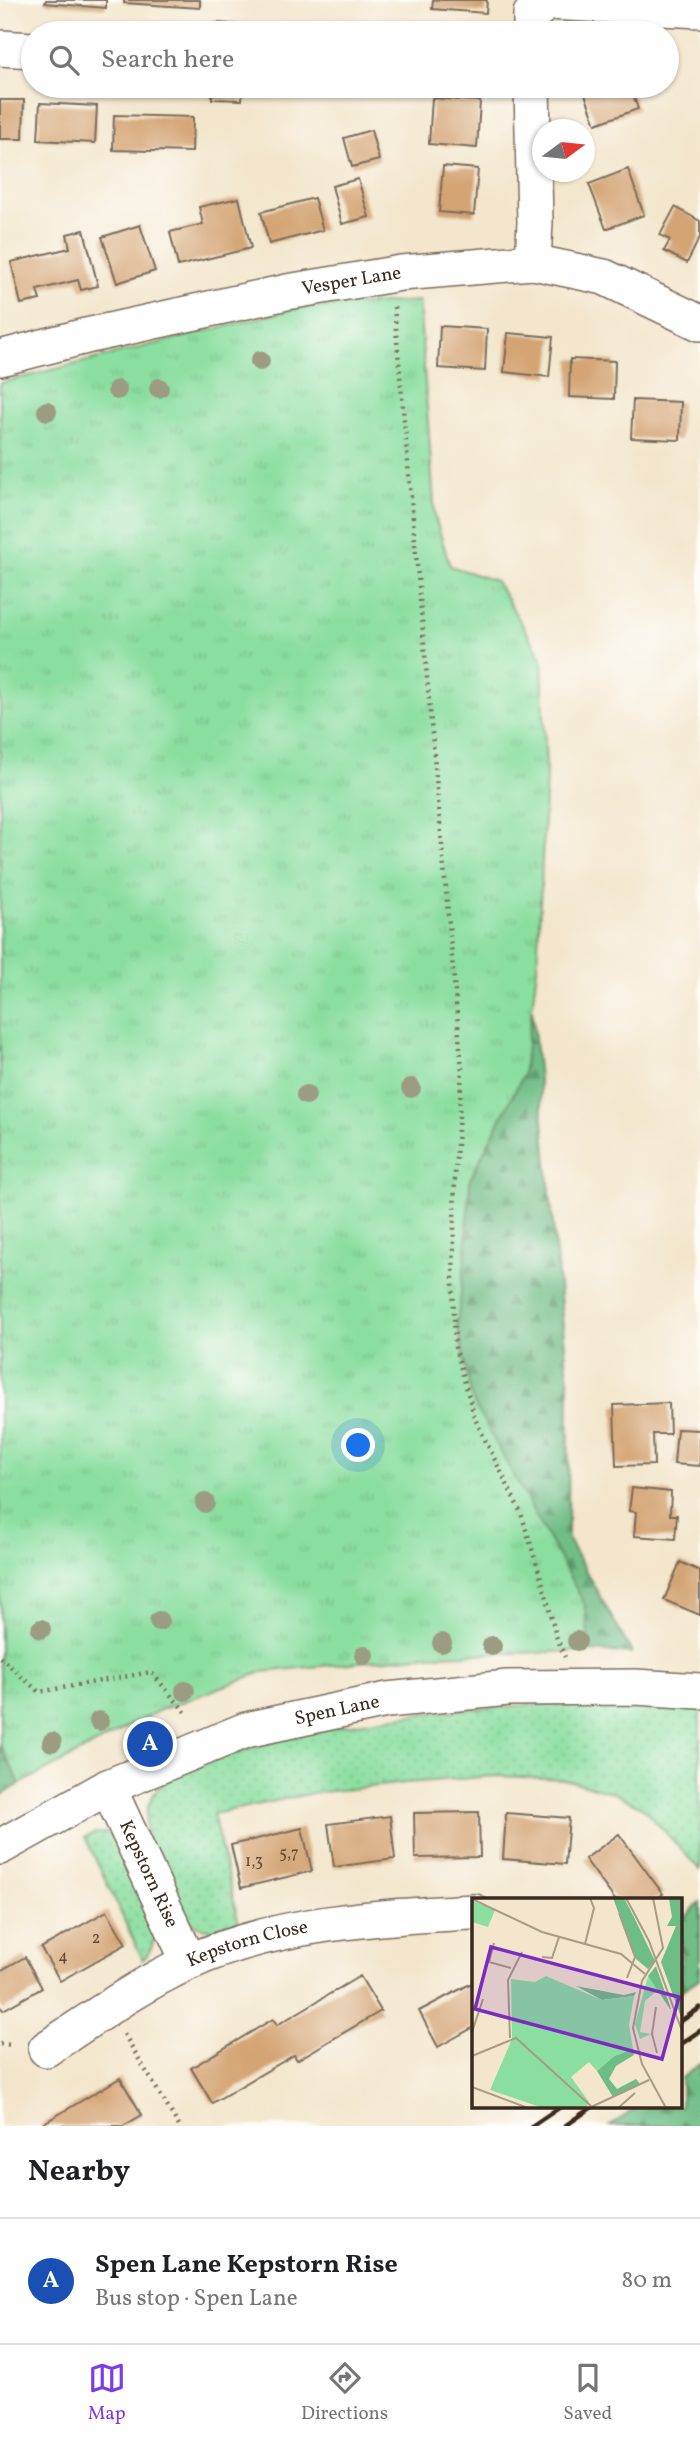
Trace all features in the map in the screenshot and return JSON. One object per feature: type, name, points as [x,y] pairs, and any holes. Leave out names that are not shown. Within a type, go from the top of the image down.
[{"type":"street","points":[[531,21],[531,15],[549,2],[700,10]]},
{"type":"street","points":[[0,48],[21,49]]},
{"type":"street","points":[[532,98],[535,222],[533,262]]},
{"type":"street","name":"Vesper Lane","points":[[0,358],[86,336],[287,292],[391,275],[533,262],[604,276],[700,323]]},
{"type":"street","name":"Spen Lane","points":[[0,1847],[108,1787],[246,1730],[387,1700],[508,1688],[635,1687],[700,1691]]},
{"type":"street","name":"Kepstorn Rise","points":[[108,1787],[189,1962]]},
{"type":"street","name":"Kepstorn Close","points":[[46,2049],[145,1985],[189,1962],[239,1944],[307,1928],[398,1916],[472,1912]]},
{"type":"path","points":[[391,275],[462,1070],[455,1186],[453,1282],[456,1347],[475,1419],[521,1513],[556,1636],[564,1653]]},
{"type":"path","points":[[0,1657],[39,1692],[150,1672],[187,1714]]},
{"type":"path","points":[[109,2008],[179,2126]]},
{"type":"green space","points":[[419,301],[435,517],[450,566],[496,581],[542,658],[546,776],[537,969],[523,1075],[470,1179],[465,1261],[457,1323],[472,1400],[584,1603],[590,1651],[428,1655],[262,1672],[160,1710],[20,1784],[0,1745],[0,383],[298,308]]},
{"type":"green space","points":[[532,1008],[569,1388],[568,1540],[632,1653],[590,1651],[584,1603],[472,1400],[457,1323],[465,1261],[470,1179],[523,1075]]},
{"type":"green space","points":[[549,1704],[656,1705],[700,1709],[700,1870],[643,1808],[612,1792],[563,1779],[496,1776],[313,1793],[213,1814],[240,1928],[213,1931],[195,1924],[184,1914],[164,1877],[148,1838],[147,1808],[162,1785],[181,1773],[249,1749],[333,1727],[376,1720]]},
{"type":"green space","points":[[0,1745],[20,1784],[0,1796]]},
{"type":"green space","points":[[106,1833],[117,1840],[152,1915],[155,1926],[154,1943],[143,1960],[85,1837]]},
{"type":"green space","points":[[700,1902],[700,1978],[682,1990],[682,1921]]},
{"type":"green space","points":[[700,2064],[700,2126],[610,2126],[637,2108],[682,2108],[682,2077]]},
{"type":"building","points":[[46,0],[106,0],[106,8],[45,3]]},
{"type":"building","points":[[124,0],[200,0],[200,8],[124,3]]},
{"type":"building","points":[[433,0],[487,0],[486,13],[432,9]]},
{"type":"building","points":[[212,98],[242,98],[242,100]]},
{"type":"building","points":[[432,98],[480,101],[477,148],[429,144]]},
{"type":"building","points":[[586,98],[634,98],[638,109],[596,124]]},
{"type":"building","points":[[0,100],[24,100],[23,139],[0,139]]},
{"type":"building","points":[[40,103],[97,106],[95,143],[38,140]]},
{"type":"building","points":[[114,115],[193,117],[192,152],[113,150]]},
{"type":"building","points":[[371,130],[379,160],[352,167],[344,138]]},
{"type":"building","points":[[443,166],[478,169],[474,215],[439,212]]},
{"type":"building","points":[[628,169],[644,215],[606,229],[589,184]]},
{"type":"building","points":[[358,179],[369,217],[342,224],[332,186]]},
{"type":"building","points":[[239,198],[251,248],[178,266],[170,232],[203,224],[199,207]]},
{"type":"building","points":[[314,198],[323,230],[269,244],[261,212]]},
{"type":"building","points":[[675,207],[700,221],[700,237],[687,263],[664,251],[670,240],[660,235]]},
{"type":"building","points":[[140,225],[155,271],[117,283],[102,237]]},
{"type":"building","points":[[84,230],[98,286],[81,290],[78,280],[37,290],[40,300],[21,304],[11,262],[70,248],[67,234]]},
{"type":"building","points":[[440,326],[487,329],[485,371],[438,368]]},
{"type":"building","points":[[508,333],[553,337],[549,377],[504,372]]},
{"type":"building","points":[[570,359],[615,361],[614,399],[569,397]]},
{"type":"building","points":[[633,400],[681,402],[680,440],[631,438]]},
{"type":"building","points":[[669,1403],[670,1434],[653,1434],[654,1465],[616,1466],[614,1405]]},
{"type":"building","points":[[677,1429],[700,1430],[700,1466],[674,1464]]},
{"type":"building","points":[[632,1488],[671,1492],[670,1515],[677,1515],[675,1539],[634,1536],[636,1512],[629,1511]]},
{"type":"building","points":[[680,1562],[700,1571],[700,1615],[664,1600]]},
{"type":"building","points":[[479,1812],[480,1857],[415,1858],[414,1813]]},
{"type":"building","points":[[506,1813],[569,1818],[565,1864],[503,1859]]},
{"type":"building","points":[[390,1816],[395,1859],[334,1867],[328,1824]]},
{"type":"building","points":[[302,1828],[312,1871],[241,1888],[231,1845]]},
{"type":"building","points":[[619,1834],[663,1894],[657,1898],[614,1898],[585,1859]]},
{"type":"building","points":[[107,1911],[126,1944],[60,1981],[41,1948]]},
{"type":"building","points":[[25,1957],[42,1988],[3,2010],[0,2005],[0,1971]]},
{"type":"building","points":[[360,1976],[381,2011],[297,2060],[294,2055],[212,2103],[191,2068],[273,2019],[277,2025]]},
{"type":"building","points":[[472,1983],[472,2028],[438,2047],[419,2011]]},
{"type":"building","points":[[120,2078],[142,2115],[123,2126],[39,2126]]},
{"type":"railway","points":[[682,2020],[700,2008]]},
{"type":"railway","points":[[682,2043],[700,2031]]},
{"type":"railway","points":[[532,2126],[559,2108]]},
{"type":"railway","points":[[565,2126],[591,2108]]},
{"type":"place","name":"Spen Lane Kepstorn Rise","points":[[150,1744]]}]
